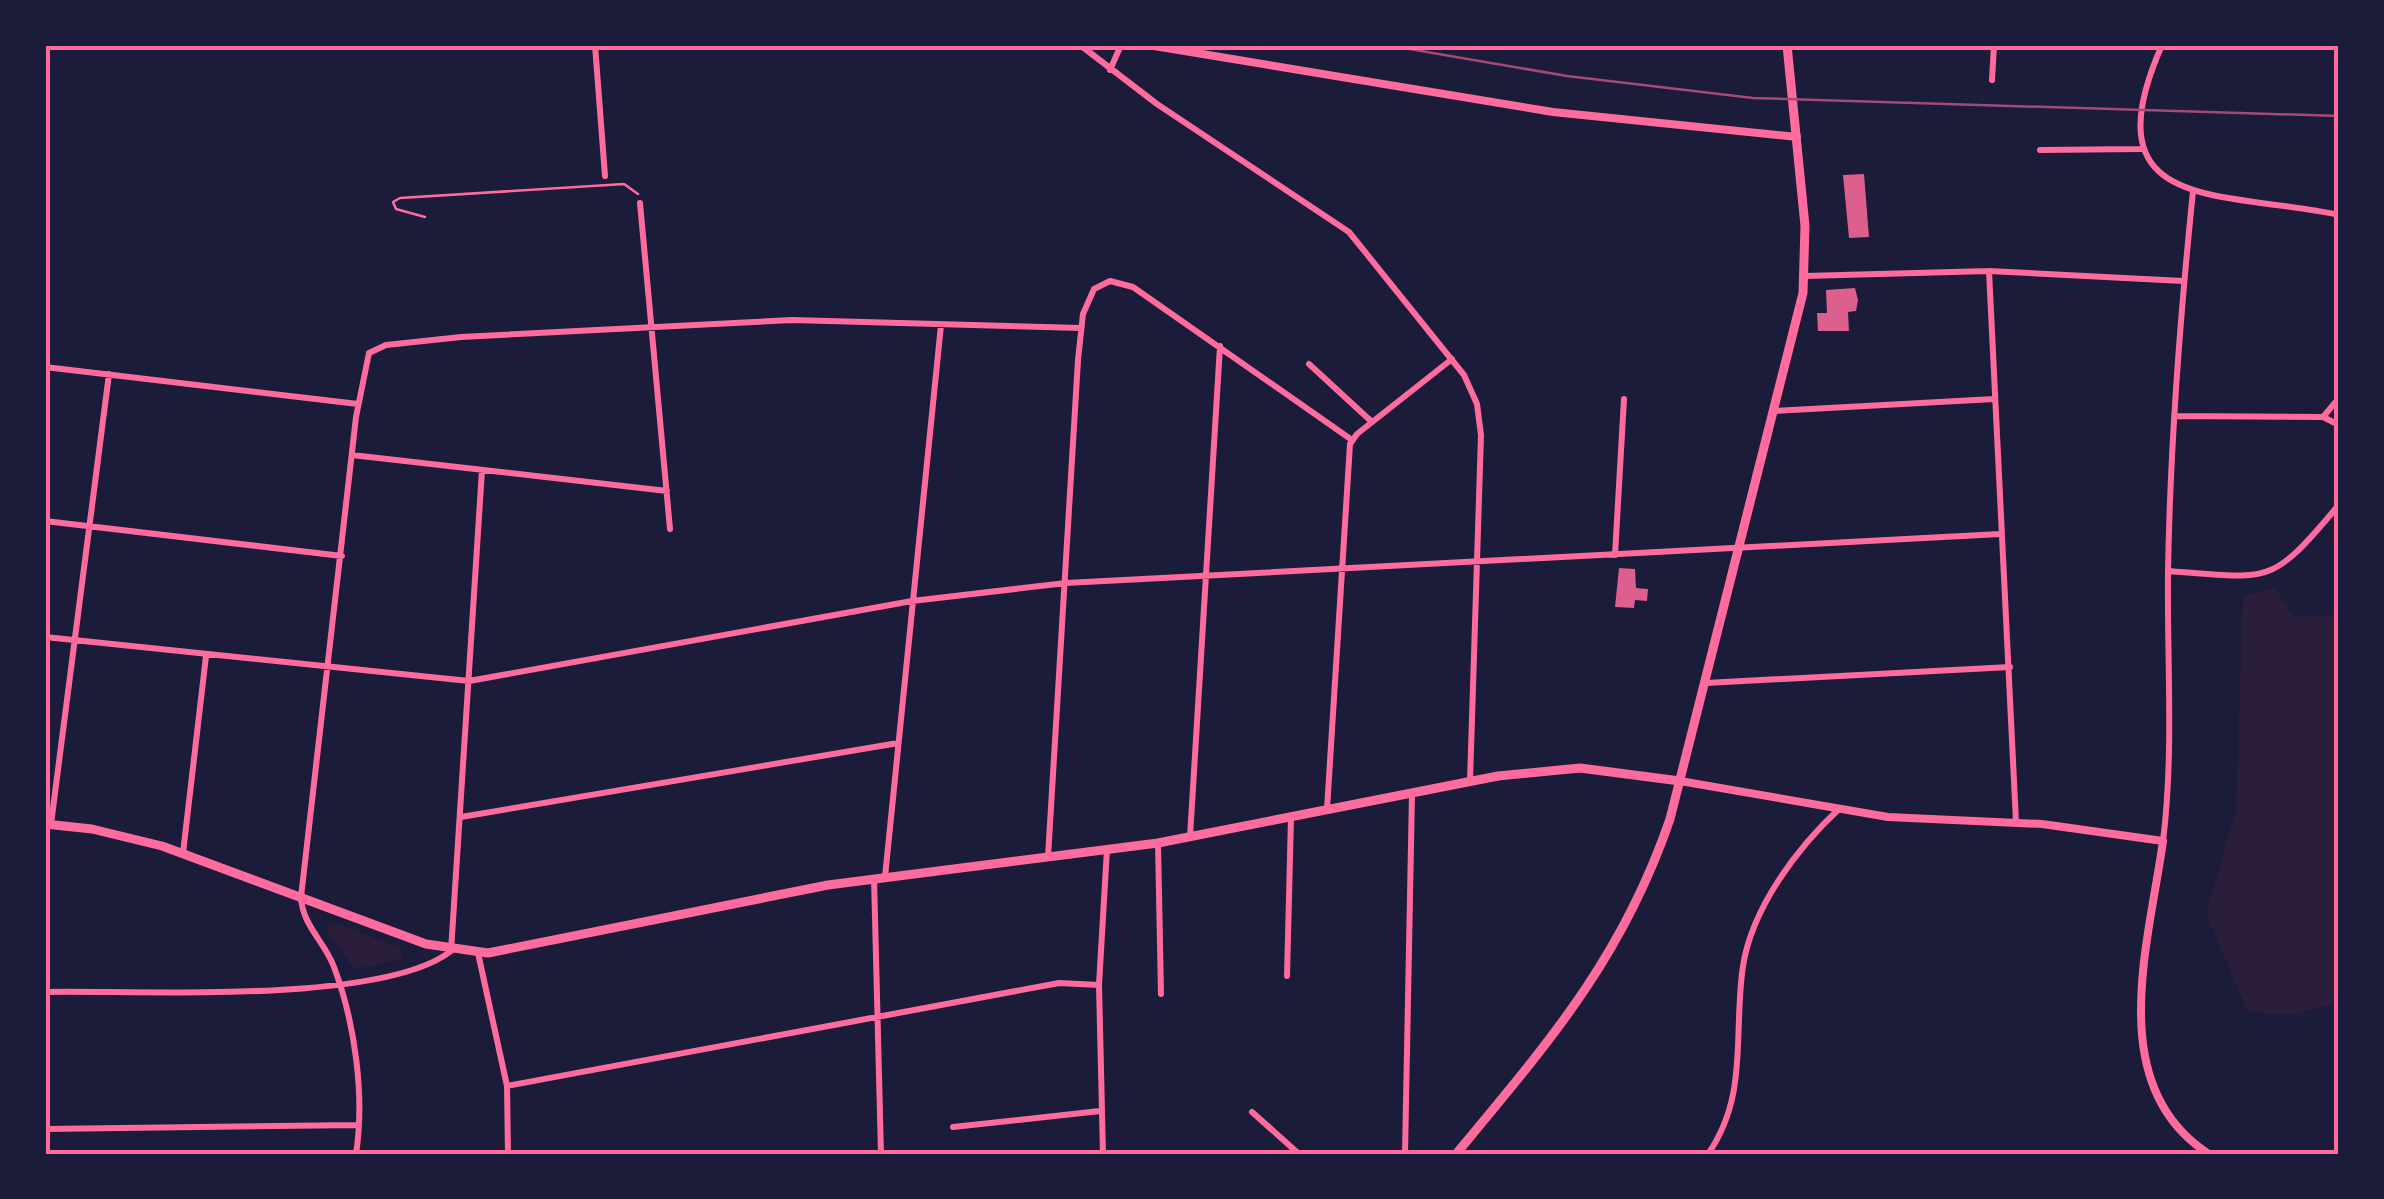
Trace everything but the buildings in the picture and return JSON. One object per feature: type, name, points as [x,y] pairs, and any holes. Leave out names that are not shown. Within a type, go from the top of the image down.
[{"type":"main road","points":[[1456,1154],[1554,1035],[1606,962],[1644,891],[1680,781],[1776,410],[1805,276],[1788,45]]},
{"type":"main road","points":[[48,824],[103,831],[182,853],[451,950],[478,953],[880,878],[1158,843],[1470,781],[1580,768],[1680,781]]},
{"type":"street","points":[[596,45],[604,176]]},
{"type":"street","points":[[1080,45],[1110,70],[1342,226],[1452,359],[1472,392],[1480,416],[1480,561],[1470,781]]},
{"type":"street","points":[[1110,70],[1121,45]]},
{"type":"street","points":[[1148,45],[1554,112],[1797,137]]},
{"type":"street","points":[[1992,80],[1994,45]]},
{"type":"street","points":[[2162,45],[2140,108],[2141,149],[2162,174],[2192,191],[2339,215]]},
{"type":"street","points":[[2040,150],[2141,149]]},
{"type":"street","points":[[2192,191],[2174,416],[2168,571],[2170,787],[2143,980],[2141,1049],[2158,1096],[2177,1124],[2209,1154]]},
{"type":"street","points":[[640,202],[670,529]]},
{"type":"street","points":[[1805,276],[1990,271],[2184,280]]},
{"type":"street","points":[[1990,271],[2016,822]]},
{"type":"street","points":[[1048,857],[1081,328],[1094,289],[1114,281],[1140,292],[1352,440]]},
{"type":"street","points":[[356,1154],[355,1065],[339,988],[333,965],[303,914],[301,897],[358,404],[369,354],[386,345],[438,339],[792,320],[1081,328]]},
{"type":"street","points":[[881,1154],[874,1016],[880,878],[898,743],[941,325]]},
{"type":"street","points":[[1190,837],[1220,346]]},
{"type":"street","points":[[1327,809],[1352,440],[1452,359]]},
{"type":"street","points":[[1309,364],[1372,422]]},
{"type":"street","points":[[45,367],[358,404]]},
{"type":"street","points":[[48,824],[109,374]]},
{"type":"street","points":[[1776,410],[1994,398]]},
{"type":"street","points":[[2323,417],[2339,398]]},
{"type":"street","points":[[1616,555],[1624,399]]},
{"type":"street","points":[[2174,416],[2323,417],[2339,425]]},
{"type":"street","points":[[352,455],[667,491]]},
{"type":"street","points":[[45,992],[339,988],[433,964],[451,950],[482,470]]},
{"type":"street","points":[[2168,571],[2252,576],[2274,572],[2296,555],[2337,507],[2339,498]]},
{"type":"street","points":[[45,520],[342,556]]},
{"type":"street","points":[[45,638],[469,681],[912,601],[1066,584],[1341,566],[2000,534]]},
{"type":"street","points":[[182,853],[206,655]]},
{"type":"street","points":[[1706,683],[2010,667]]},
{"type":"street","points":[[461,817],[898,743]]},
{"type":"street","points":[[1680,781],[1901,818],[2016,822],[2163,842]]},
{"type":"street","points":[[1405,1154],[1412,792]]},
{"type":"street","points":[[1708,1154],[1734,1102],[1744,962],[1758,922],[1811,835],[1839,809]]},
{"type":"street","points":[[1287,976],[1291,817]]},
{"type":"street","points":[[1158,843],[1161,994]]},
{"type":"street","points":[[1103,1154],[1099,985],[1107,850]]},
{"type":"street","points":[[478,953],[507,1086],[508,1154]]},
{"type":"street","points":[[507,1086],[1060,983],[1099,985]]},
{"type":"street","points":[[953,1127],[1100,1111]]},
{"type":"street","points":[[1252,1112],[1300,1154]]},
{"type":"street","points":[[45,1129],[358,1125]]},
{"type":"street","points":[[1281,1154],[1287,1144]]},
{"type":"path","points":[[425,218],[396,209],[394,202],[458,191],[624,184],[635,188],[640,202]]},
{"type":"shaded area","points":[[2275,587],[2293,616],[2339,615],[2339,1001],[2298,1014],[2248,1013],[2206,913],[2236,810],[2243,597]]},
{"type":"shaded area","points":[[337,923],[400,948],[403,959],[355,969],[328,934],[329,924]]},
{"type":"railway","points":[[1386,45],[1567,76],[1753,98],[2339,116]]}]
